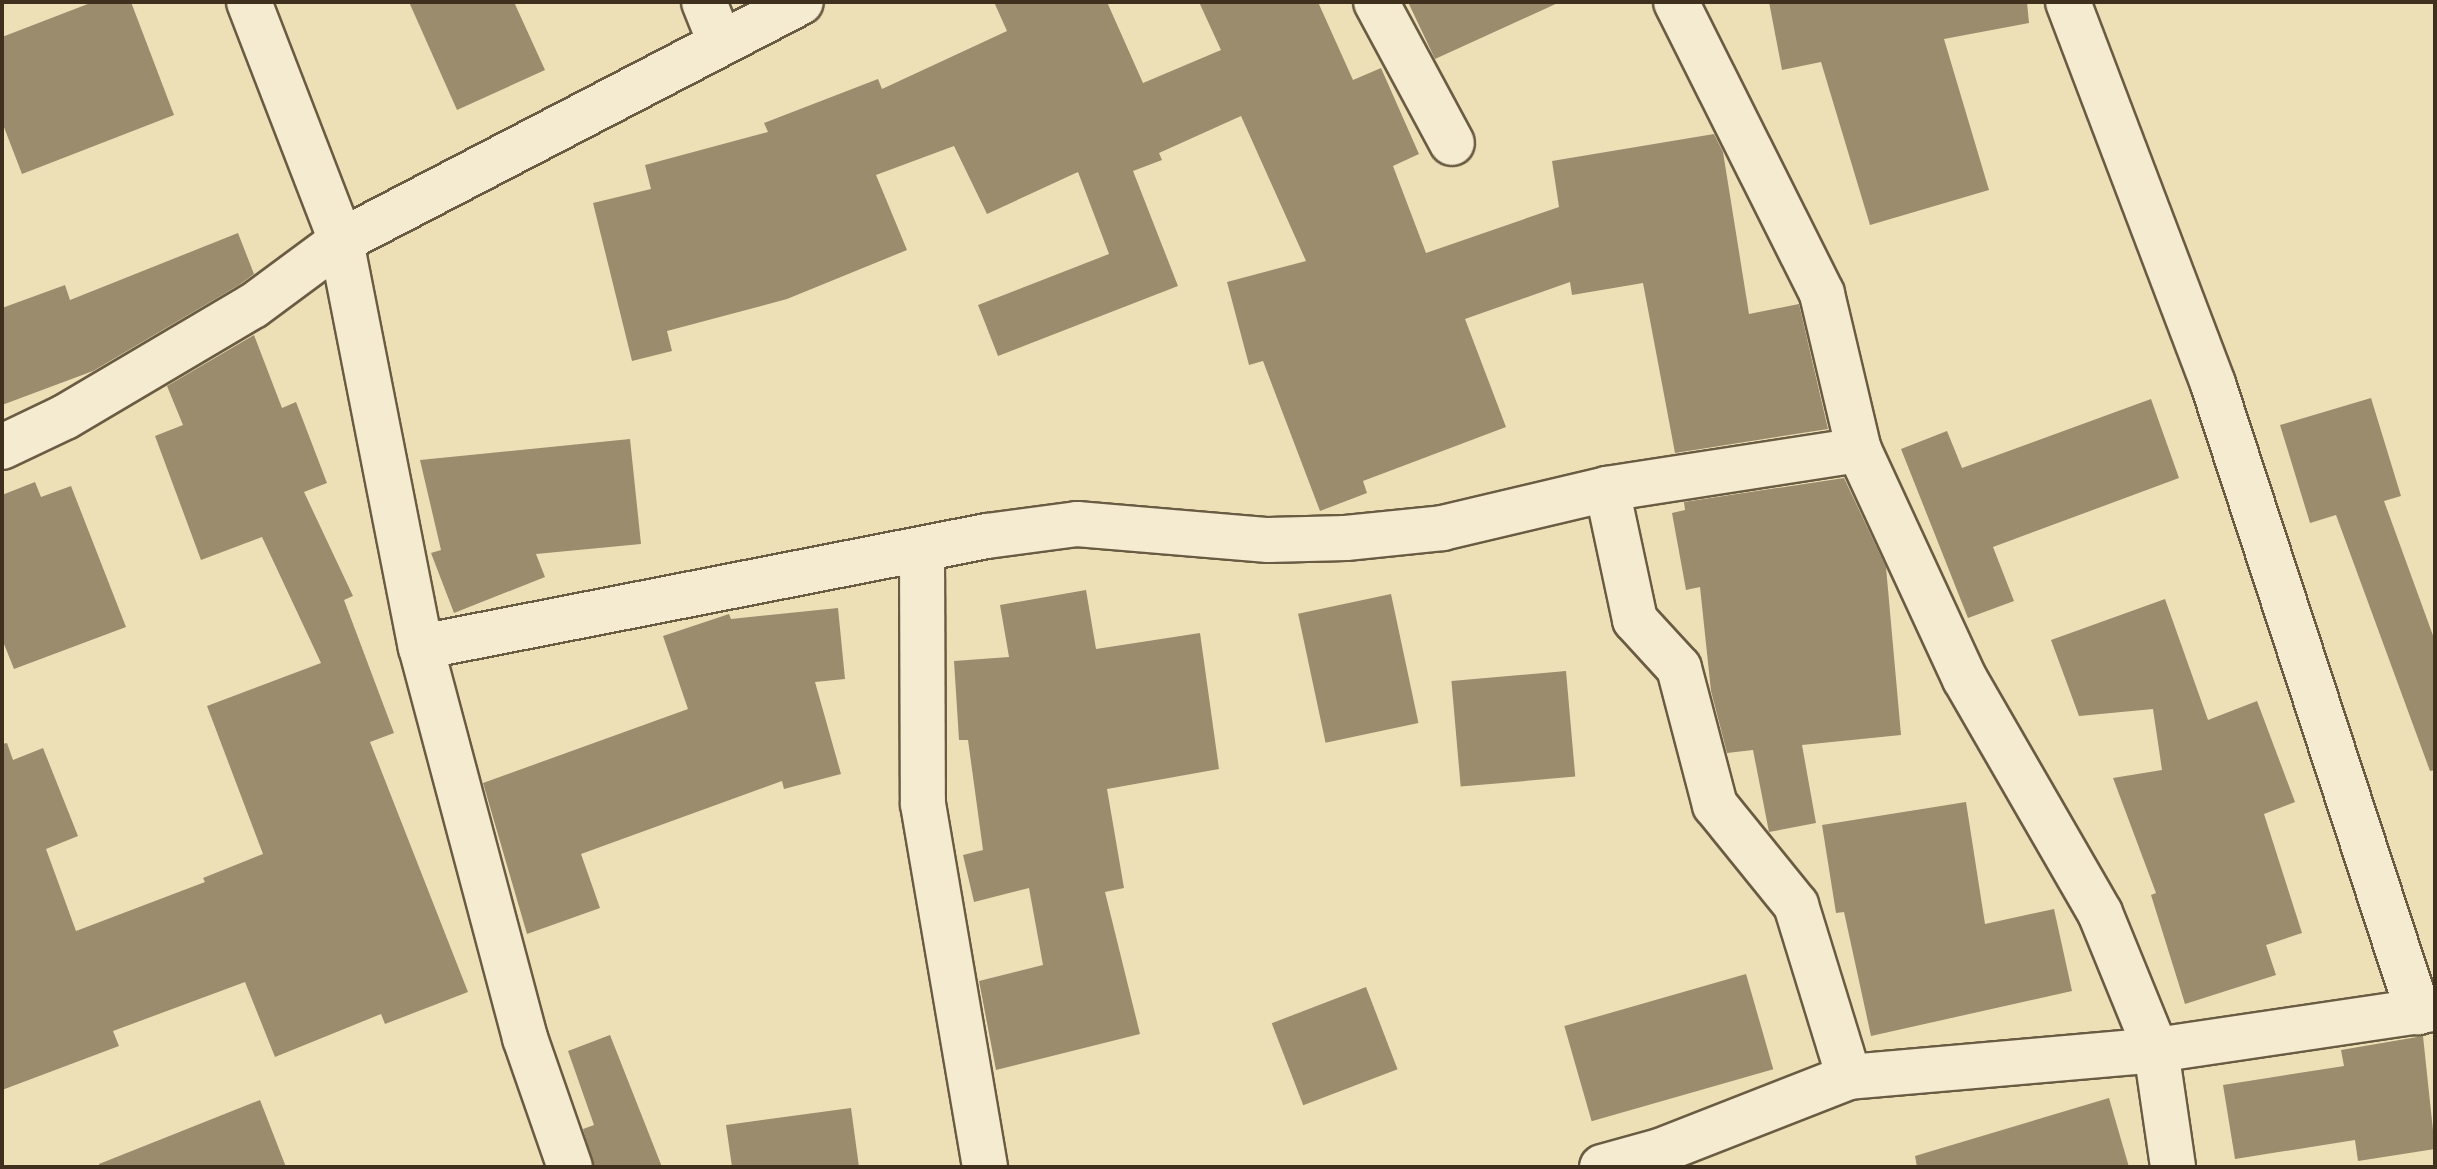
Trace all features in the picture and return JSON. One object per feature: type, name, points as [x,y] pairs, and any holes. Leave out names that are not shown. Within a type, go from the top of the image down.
[{"type":"street","points":[[249,2],[341,241],[421,647],[525,1038],[570,1167]]},
{"type":"street","points":[[704,2],[720,42]]},
{"type":"street","points":[[2,447],[65,417],[253,306],[341,241],[801,2]]},
{"type":"street","points":[[1376,2],[1452,143]]},
{"type":"street","points":[[1676,2],[1822,294],[1859,450],[1965,679],[2100,913],[2156,1050],[2173,1167]]},
{"type":"street","points":[[1602,1167],[1660,1151],[1849,1077],[2156,1050],[2427,1010],[2213,384],[2068,2]]},
{"type":"street","points":[[421,647],[922,550],[1077,524],[1268,540],[1346,538],[1442,528],[1607,489],[1859,450]]},
{"type":"street","points":[[1607,489],[1635,620],[1679,668],[1715,805],[1796,905],[1849,1077]]},
{"type":"street","points":[[922,550],[923,804],[985,1167]]},
{"type":"building","points":[[93,2],[131,2],[174,115],[22,174],[2,122],[2,37]]},
{"type":"building","points":[[409,2],[514,2],[545,70],[457,110]]},
{"type":"building","points":[[994,2],[1107,2],[1143,83],[1221,50],[1199,2],[1318,2],[1353,80],[1381,68],[1419,154],[1393,166],[1426,253],[1559,207],[1552,161],[1714,134],[1723,152],[1749,314],[1799,304],[1828,429],[1675,453],[1643,283],[1572,295],[1570,282],[1465,319],[1506,427],[1363,481],[1367,493],[1320,511],[1263,361],[1249,365],[1227,282],[1306,261],[1241,116],[1159,153],[1162,160],[1133,171],[1178,286],[998,356],[978,305],[1109,254],[1078,172],[987,214],[954,146],[876,175],[907,250],[787,299],[667,331],[672,351],[632,361],[593,203],[651,189],[645,165],[768,132],[764,123],[878,79],[882,89],[1007,31]]},
{"type":"building","points":[[1408,2],[1560,2],[1435,59]]},
{"type":"building","points":[[1769,2],[2027,2],[2029,23],[1944,39],[1989,190],[1870,225],[1821,62],[1782,70]]},
{"type":"building","points":[[238,233],[254,274],[239,285],[93,371],[2,405],[2,308],[65,285],[70,300]]},
{"type":"building","points":[[254,335],[282,408],[296,402],[327,483],[304,492],[353,596],[344,600],[394,733],[370,742],[468,992],[385,1024],[381,1014],[275,1057],[245,982],[113,1031],[119,1046],[2,1090],[2,744],[7,743],[13,760],[43,748],[78,836],[46,849],[76,931],[205,882],[203,878],[263,854],[207,706],[321,663],[262,537],[201,560],[155,436],[183,425],[167,386]]},
{"type":"building","points":[[2371,398],[2401,496],[2384,501],[2435,641],[2435,770],[2430,771],[2336,515],[2310,523],[2280,425]]},
{"type":"building","points":[[2151,399],[2179,478],[1993,547],[2014,601],[1968,618],[1901,449],[1947,431],[1962,468]]},
{"type":"building","points":[[630,439],[641,544],[536,554],[545,577],[454,613],[431,553],[441,550],[420,460]]},
{"type":"building","points":[[1844,478],[1886,567],[1901,735],[1802,745],[1816,823],[1769,832],[1753,750],[1727,753],[1711,691],[1700,587],[1686,590],[1672,513],[1685,510],[1684,502]]},
{"type":"building","points":[[35,482],[41,497],[71,486],[126,627],[14,669],[2,639],[2,495]]},
{"type":"building","points":[[1086,590],[1096,649],[1200,633],[1219,769],[1107,789],[1124,888],[1105,892],[1140,1034],[996,1070],[979,981],[1043,965],[1029,888],[974,902],[963,855],[983,850],[968,740],[959,740],[954,661],[1009,657],[1000,605]]},
{"type":"building","points":[[1391,594],[1418,723],[1326,743],[1298,614]]},
{"type":"building","points":[[2165,599],[2208,720],[2257,701],[2295,802],[2264,814],[2302,933],[2266,945],[2276,975],[2185,1004],[2151,895],[2156,893],[2113,778],[2162,770],[2153,709],[2079,716],[2051,640]]},
{"type":"building","points":[[838,608],[845,679],[815,682],[841,774],[784,789],[782,781],[581,854],[600,908],[527,934],[483,783],[688,709],[663,636],[729,614],[731,619]]},
{"type":"building","points":[[1566,671],[1575,777],[1461,787],[1451,681]]},
{"type":"building","points":[[1966,802],[1985,924],[2054,909],[2072,991],[1871,1036],[1844,912],[1836,913],[1822,825]]},
{"type":"building","points":[[1746,974],[1773,1069],[1592,1121],[1564,1026]]},
{"type":"building","points":[[1366,987],[1398,1069],[1303,1105],[1272,1023]]},
{"type":"building","points":[[610,1035],[662,1167],[594,1167],[583,1129],[594,1125],[568,1051]]},
{"type":"building","points":[[2423,1036],[2435,1149],[2358,1161],[2355,1140],[2235,1159],[2223,1085],[2344,1066],[2341,1050]]},
{"type":"building","points":[[2109,1098],[2129,1167],[1917,1167],[1915,1156]]},
{"type":"building","points":[[260,1100],[286,1167],[99,1167],[99,1164]]},
{"type":"building","points":[[851,1108],[859,1167],[732,1167],[726,1125]]}]
